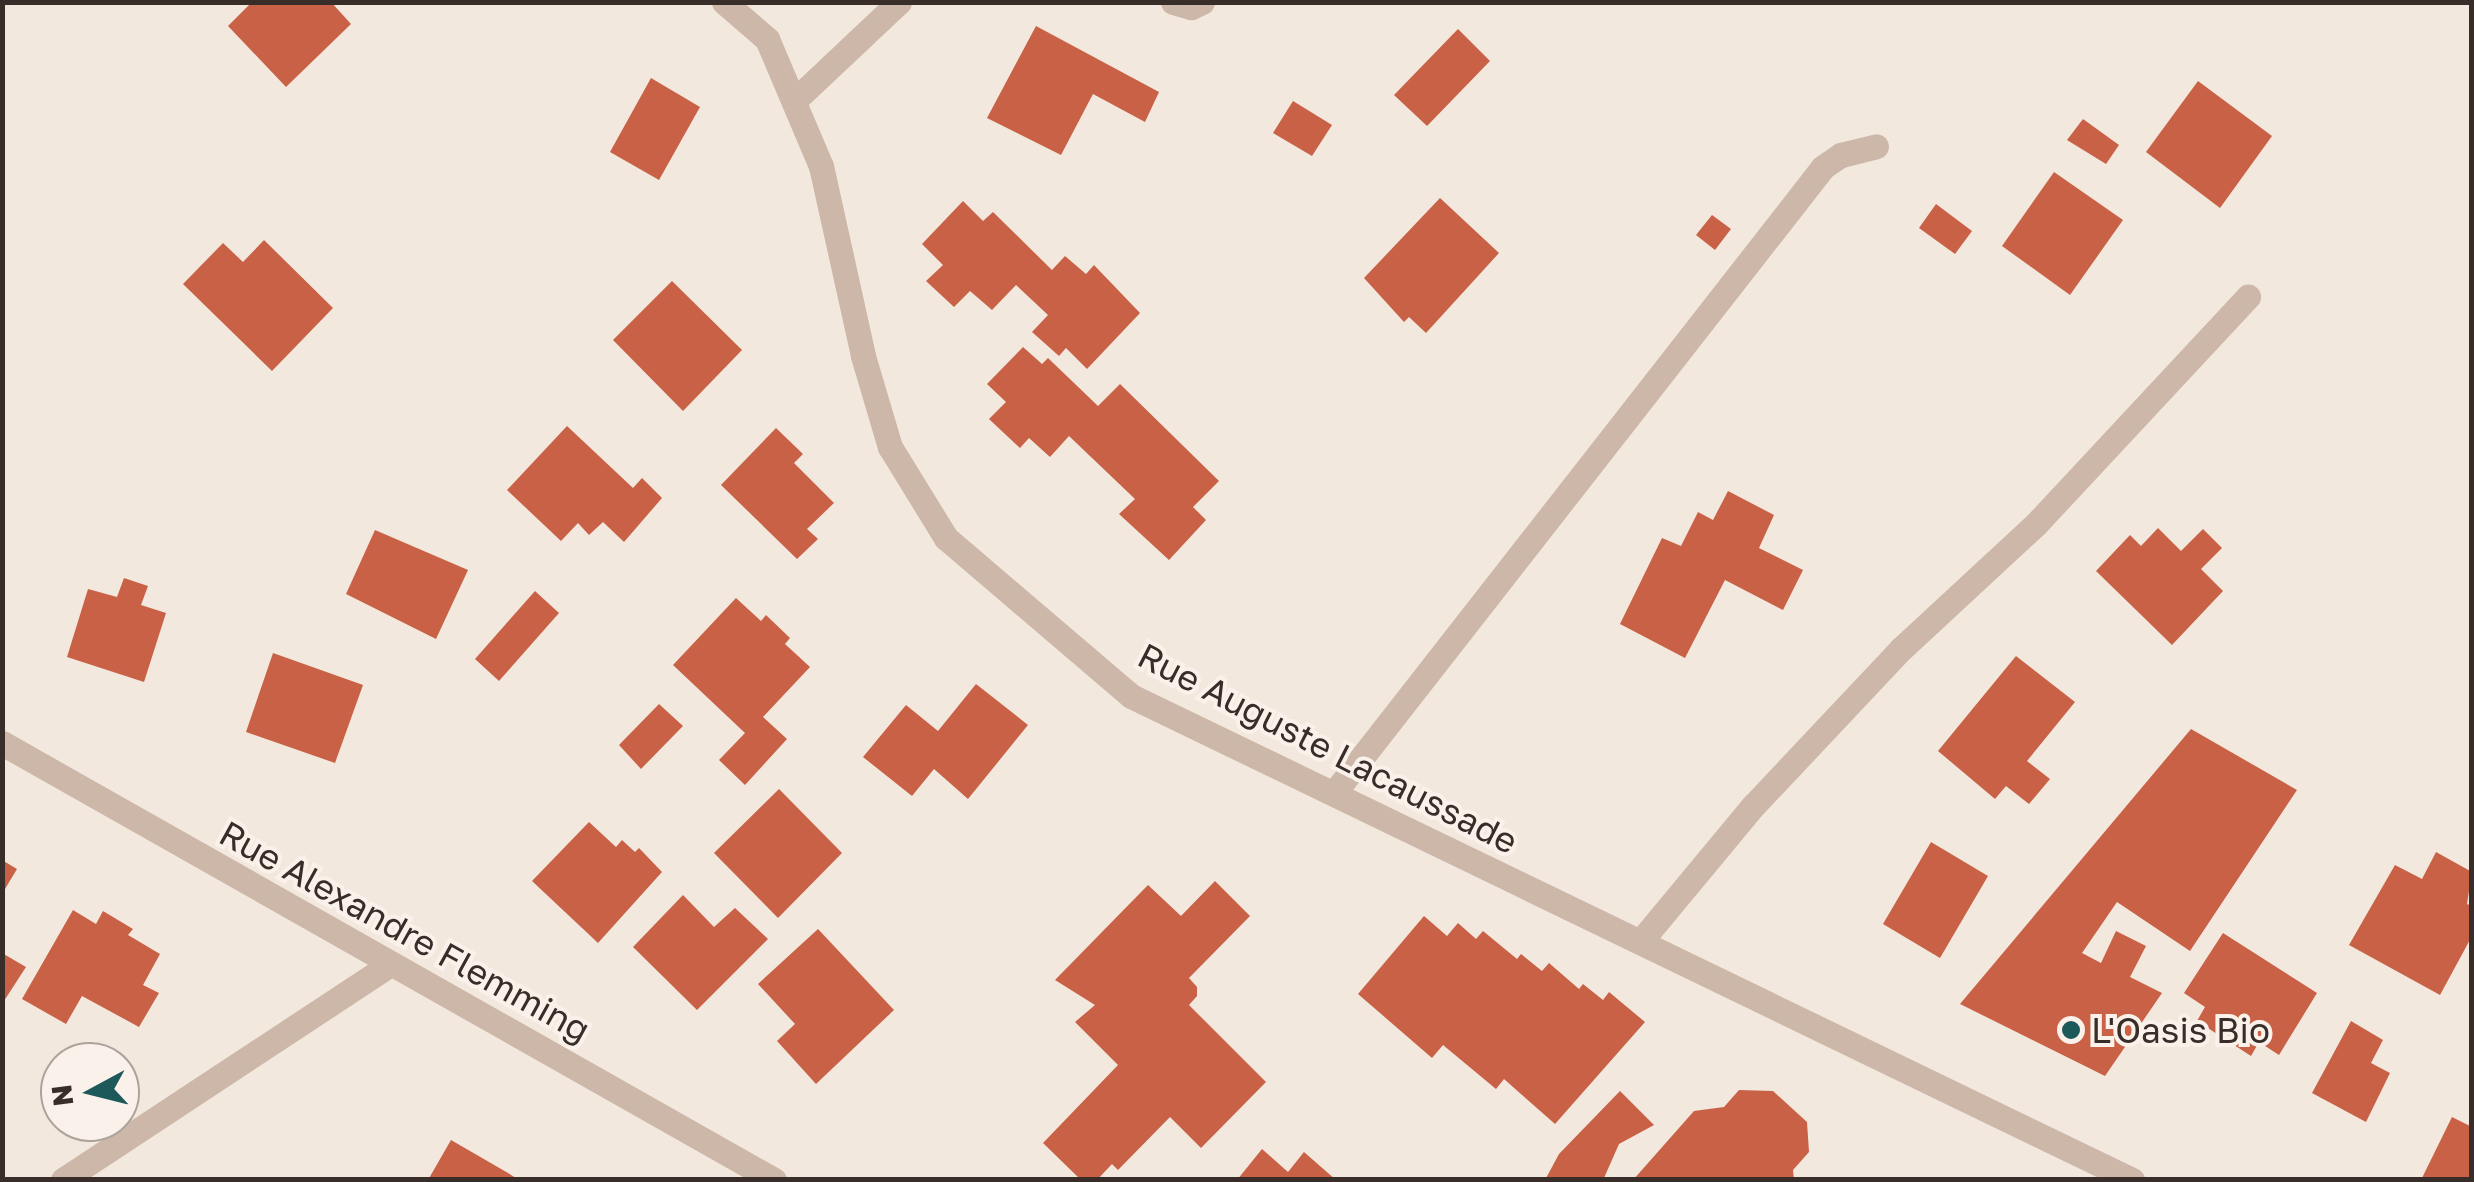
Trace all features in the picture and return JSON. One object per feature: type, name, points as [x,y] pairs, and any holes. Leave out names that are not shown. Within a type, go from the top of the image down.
[{"type":"street","name":"Rue Auguste Lacaussade","points":[[724,2],[768,39],[821,166],[863,356],[890,447],[946,538],[1131,696],[2132,1180]]},
{"type":"street","points":[[795,100],[899,2]]},
{"type":"street","points":[[1173,2],[1190,7],[1202,2]]},
{"type":"street","points":[[1334,794],[1824,167],[1841,154],[1876,146]]},
{"type":"street","points":[[1640,942],[1754,806],[1901,648],[2036,524],[2248,298]]},
{"type":"street","name":"Rue Alexandre Flemming","points":[[2,743],[774,1180]]},
{"type":"street","points":[[63,1180],[392,964]]},
{"type":"building","points":[[252,2],[331,2],[351,24],[286,87],[228,26]]},
{"type":"building","points":[[1036,26],[1159,92],[1145,122],[1093,94],[1061,155],[987,118]]},
{"type":"building","points":[[1458,29],[1490,61],[1427,126],[1394,95]]},
{"type":"building","points":[[651,78],[700,107],[659,180],[610,152]]},
{"type":"building","points":[[2198,81],[2272,136],[2220,208],[2146,152]]},
{"type":"building","points":[[1293,101],[1332,125],[1312,156],[1273,133]]},
{"type":"building","points":[[2083,119],[2119,145],[2106,164],[2067,140]]},
{"type":"building","points":[[2054,172],[2123,220],[2070,295],[2002,246]]},
{"type":"building","points":[[1440,198],[1499,253],[1426,333],[1409,317],[1404,322],[1364,278]]},
{"type":"building","points":[[963,201],[983,221],[993,212],[1052,270],[1065,256],[1086,274],[1094,265],[1140,313],[1087,369],[1066,348],[1059,356],[1032,332],[1048,315],[1016,285],[992,310],[970,291],[954,307],[926,281],[943,265],[922,244]]},
{"type":"building","points":[[1936,204],[1972,231],[1955,254],[1919,228]]},
{"type":"building","points":[[1712,215],[1731,229],[1715,250],[1696,235]]},
{"type":"building","points":[[264,240],[333,308],[272,371],[183,284],[223,243],[243,262]]},
{"type":"building","points":[[672,281],[742,350],[683,411],[613,340]]},
{"type":"building","points":[[1023,347],[1042,364],[1048,358],[1098,406],[1120,384],[1219,481],[1193,507],[1206,520],[1169,560],[1119,514],[1135,499],[1069,436],[1050,457],[1029,438],[1020,448],[989,419],[1006,402],[987,384]]},
{"type":"building","points":[[567,426],[633,488],[642,478],[662,498],[624,542],[603,522],[589,535],[578,523],[561,541],[507,490]]},
{"type":"building","points":[[776,428],[803,454],[794,463],[834,503],[807,529],[818,539],[797,559],[721,485]]},
{"type":"building","points":[[1728,491],[1774,515],[1759,548],[1803,570],[1783,610],[1725,580],[1685,658],[1620,624],[1662,538],[1681,546],[1698,512],[1713,520]]},
{"type":"building","points":[[2158,528],[2181,551],[2203,529],[2222,548],[2201,569],[2223,591],[2172,645],[2096,571],[2130,535],[2141,546]]},
{"type":"building","points":[[375,530],[468,570],[436,639],[346,594]]},
{"type":"building","points":[[124,578],[148,586],[141,605],[166,613],[144,682],[67,657],[88,589],[117,597]]},
{"type":"building","points":[[535,591],[559,613],[499,681],[475,659]]},
{"type":"building","points":[[736,598],[761,621],[766,615],[790,638],[785,644],[810,667],[763,717],[787,739],[745,785],[719,760],[745,733],[673,665]]},
{"type":"building","points":[[273,653],[363,685],[335,763],[246,732]]},
{"type":"building","points":[[2016,656],[2075,702],[2027,761],[2050,779],[2029,804],[2006,786],[1995,799],[1938,751]]},
{"type":"building","points":[[976,684],[1028,725],[968,799],[934,769],[912,796],[863,757],[906,705],[938,731]]},
{"type":"building","points":[[659,704],[683,726],[641,769],[619,745]]},
{"type":"building","points":[[2191,729],[2297,790],[2190,951],[2117,902],[2082,953],[2101,963],[2116,931],[2146,946],[2130,977],[2162,993],[2105,1076],[1960,1004]]},
{"type":"building","points":[[779,789],[842,853],[778,918],[714,853]]},
{"type":"building","points":[[589,822],[616,847],[622,840],[635,852],[639,848],[662,872],[598,943],[532,881]]},
{"type":"building","points":[[1931,842],[1988,876],[1940,958],[1883,924]]},
{"type":"building","points":[[2436,852],[2472,872],[2467,904],[2472,906],[2472,936],[2440,995],[2349,945],[2395,865],[2422,879]]},
{"type":"building","points":[[2,860],[17,869],[2,894]]},
{"type":"building","points":[[1215,881],[1250,916],[1189,978],[1197,987],[1197,996],[1189,1005],[1266,1082],[1201,1148],[1170,1117],[1118,1170],[1112,1164],[1097,1180],[1081,1180],[1043,1143],[1118,1065],[1075,1022],[1095,1005],[1055,980],[1148,885],[1181,916]]},
{"type":"building","points":[[683,895],[714,927],[735,908],[768,939],[697,1010],[633,947]]},
{"type":"building","points":[[73,910],[96,924],[103,911],[133,929],[128,935],[160,954],[143,985],[159,993],[139,1027],[82,996],[66,1024],[22,999]]},
{"type":"building","points":[[1424,916],[1447,936],[1458,923],[1476,939],[1483,931],[1517,959],[1521,954],[1542,971],[1549,963],[1579,989],[1583,984],[1603,1000],[1609,992],[1645,1022],[1555,1124],[1504,1079],[1496,1089],[1443,1045],[1432,1058],[1358,994]]},
{"type":"building","points":[[818,929],[894,1010],[816,1084],[777,1041],[795,1024],[758,984]]},
{"type":"building","points":[[2223,933],[2317,993],[2279,1055],[2259,1042],[2251,1056],[2197,1021],[2205,1007],[2184,993]]},
{"type":"building","points":[[2,953],[26,967],[2,1004]]},
{"type":"building","points":[[2351,1021],[2383,1040],[2371,1063],[2390,1073],[2366,1122],[2312,1093]]},
{"type":"building","points":[[1739,1090],[1773,1091],[1807,1122],[1809,1152],[1793,1170],[1794,1180],[1633,1180],[1694,1111],[1724,1107]]},
{"type":"building","points":[[1620,1091],[1654,1125],[1619,1144],[1604,1178],[1545,1180],[1559,1154]]},
{"type":"building","points":[[2452,1117],[2472,1127],[2472,1180],[2421,1180]]},
{"type":"building","points":[[451,1140],[508,1173],[519,1180],[428,1180]]},
{"type":"building","points":[[1262,1149],[1288,1172],[1304,1152],[1336,1180],[1237,1180]]},
{"type":"place","name":"L'Oasis Bio","points":[[2071,1030]]}]
